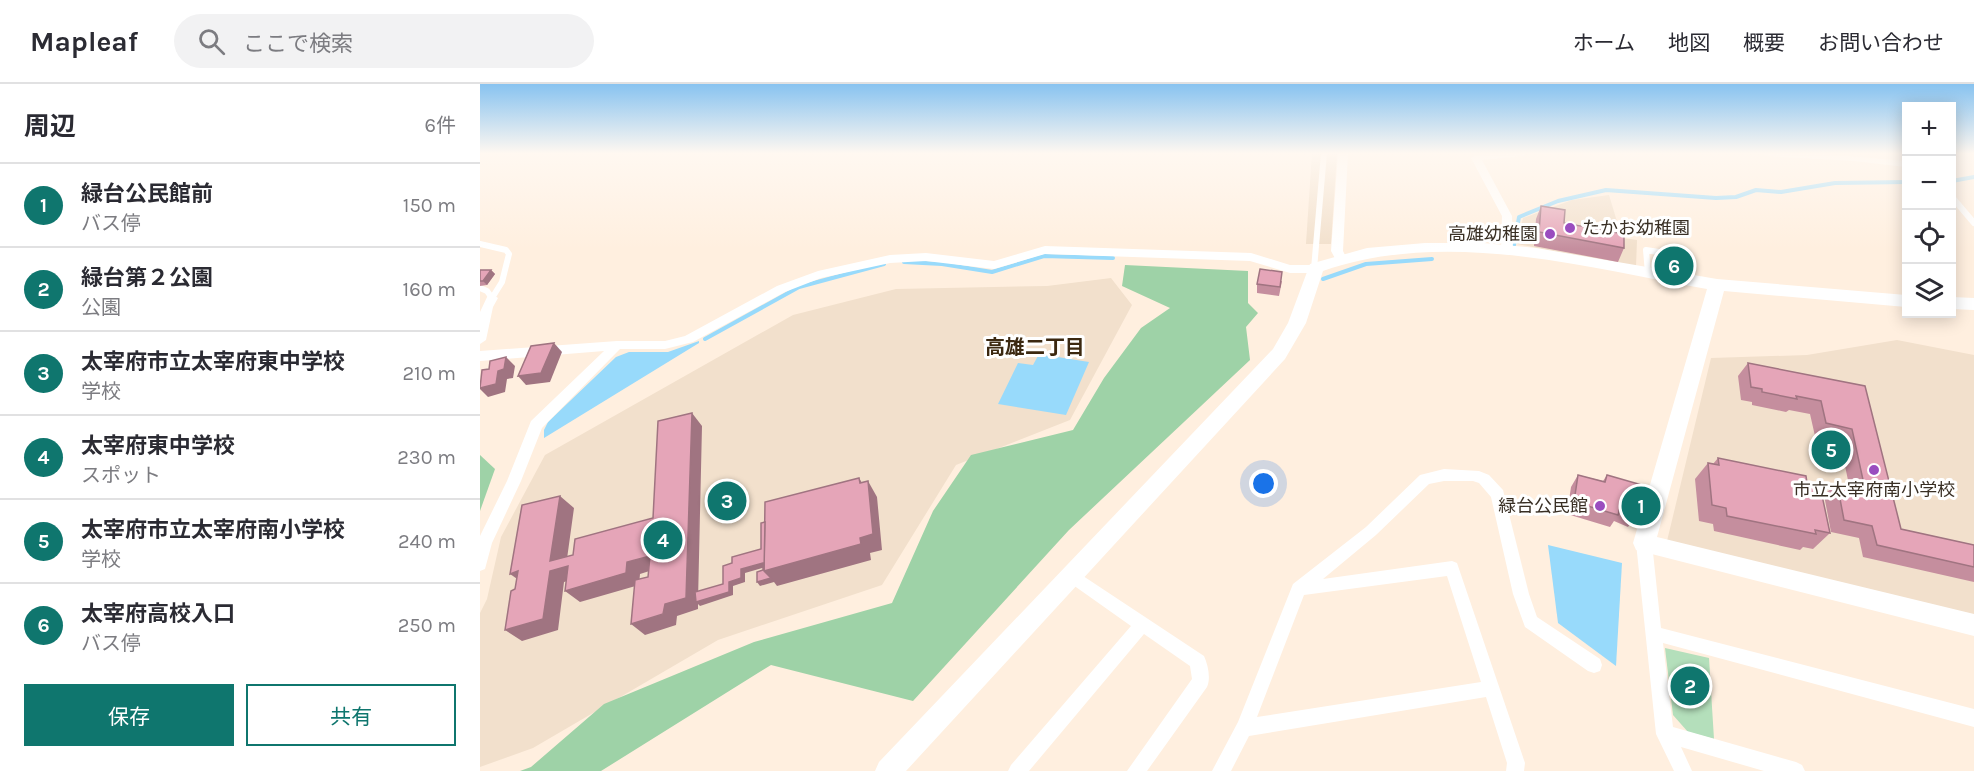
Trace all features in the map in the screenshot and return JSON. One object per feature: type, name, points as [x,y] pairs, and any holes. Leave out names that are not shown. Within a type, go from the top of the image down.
[{"type":"street","points":[[1341,185],[1337,251],[1341,260]]},
{"type":"street","points":[[1489,185],[1507,216],[1507,250]]},
{"type":"street","points":[[480,356],[616,345],[677,343],[689,339],[781,289],[818,275],[873,261],[900,258],[926,257],[994,265],[1045,249],[1251,257],[1290,269],[1314,269],[1341,260],[1388,251],[1411,249],[1507,250],[1717,285],[1815,296],[1902,301]]},
{"type":"street","points":[[888,771],[1279,354],[1297,323],[1314,269]]},
{"type":"street","points":[[1683,771],[1665,734],[1644,543],[1717,285]]},
{"type":"street","points":[[480,340],[487,307],[492,298]]},
{"type":"street","points":[[1956,303],[1974,304]]},
{"type":"street","points":[[480,564],[484,543],[514,481],[536,425],[616,345]]},
{"type":"street","points":[[1221,771],[1244,728],[1299,589],[1371,531],[1425,480],[1444,475],[1474,475],[1484,479],[1498,494],[1521,594],[1531,622],[1594,665]]},
{"type":"street","points":[[1644,543],[1974,625]]},
{"type":"street","points":[[1299,589],[1452,568],[1516,763],[1515,771]]},
{"type":"street","points":[[1071,575],[1198,662],[1201,681],[1136,771]]},
{"type":"street","points":[[1017,771],[1143,624]]},
{"type":"street","points":[[1653,633],[1974,718]]},
{"type":"street","points":[[1244,728],[1492,688]]},
{"type":"street","points":[[1665,734],[1796,771]]},
{"type":"lane","points":[[1314,269],[1321,185]]},
{"type":"lane","points":[[1956,202],[1974,223]]},
{"type":"lane","points":[[480,244],[506,250],[508,254],[501,282],[492,298],[487,291],[480,288]]},
{"type":"lane","points":[[1648,273],[1646,250],[1665,252],[1670,277]]},
{"type":"shaded area","points":[[1310,185],[1335,185],[1331,244],[1306,244]]},
{"type":"shaded area","name":"たかお幼稚園","points":[[1609,195],[1622,238],[1637,240],[1636,267],[1517,244],[1523,218],[1572,200]]},
{"type":"shaded area","points":[[1111,278],[1132,305],[1070,420],[956,465],[882,585],[718,640],[533,748],[480,767],[480,613],[487,599],[501,537],[545,455],[793,315],[896,289],[1047,286]]},
{"type":"shaded area","points":[[1897,340],[1974,355],[1974,615],[1667,541],[1711,358],[1807,355]]},
{"type":"green space","points":[[1125,265],[1248,271],[1248,303],[1258,313],[1246,327],[1250,360],[1069,530],[913,701],[771,665],[601,771],[520,771],[531,767],[604,704],[754,642],[892,603],[933,511],[971,455],[1073,430],[1104,378],[1141,328],[1170,308],[1122,286]]},
{"type":"green space","points":[[480,455],[495,469],[480,511]]},
{"type":"green space","points":[[1665,648],[1709,658],[1714,739],[1688,732],[1673,715]]},
{"type":"water","points":[[699,341],[544,438],[544,430],[548,422],[616,357],[629,352],[668,352]]},
{"type":"water","points":[[1039,354],[1089,362],[1066,415],[998,404],[1018,363],[1033,365]]},
{"type":"water","points":[[1548,545],[1622,563],[1616,666],[1558,623]]},
{"type":"building","points":[[1541,206],[1565,210],[1564,223],[1624,234],[1624,248],[1539,232]]},
{"type":"building","points":[[1676,257],[1681,258],[1683,264],[1678,264]]},
{"type":"building","points":[[1260,269],[1282,272],[1280,287],[1257,284]]},
{"type":"building","points":[[480,270],[491,270],[483,281],[480,281]]},
{"type":"building","points":[[554,343],[541,373],[518,376],[531,346]]},
{"type":"building","points":[[506,357],[504,369],[498,371],[496,384],[480,388],[482,370],[489,369],[490,361]]},
{"type":"building","points":[[1748,363],[1865,386],[1901,529],[1974,545],[1974,567],[1877,545],[1872,526],[1844,520],[1837,483],[1865,489],[1852,429],[1826,423],[1821,401],[1762,392],[1762,389],[1751,387]]},
{"type":"building","points":[[692,413],[686,598],[665,604],[663,614],[631,624],[635,580],[648,577],[650,556],[627,562],[626,573],[565,591],[568,566],[550,571],[543,619],[505,630],[511,591],[515,589],[518,571],[510,574],[522,505],[560,496],[550,561],[573,555],[575,539],[653,518],[658,421]]},
{"type":"building","points":[[1718,458],[1806,476],[1807,483],[1820,486],[1830,533],[1815,530],[1816,534],[1727,516],[1726,508],[1712,505],[1708,463],[1719,465]]},
{"type":"building","points":[[1578,475],[1605,482],[1607,475],[1642,485],[1636,515],[1620,508],[1618,515],[1574,502]]},
{"type":"building","points":[[859,478],[860,483],[868,481],[873,534],[860,538],[861,544],[764,571],[765,502]]},
{"type":"building","points":[[765,522],[764,571],[771,578],[757,582],[757,572],[763,570],[763,563],[741,569],[741,578],[729,582],[729,592],[696,602],[695,592],[723,584],[723,566],[732,563],[732,557],[761,549],[761,523]]},
{"type":"waterway","points":[[1514,245],[1519,217],[1558,201],[1606,190],[1716,198],[1736,197],[1756,190],[1781,192],[1823,185]]},
{"type":"waterway","points":[[904,262],[942,264],[992,272],[1044,256],[1113,258]]},
{"type":"waterway","points":[[1323,279],[1366,264],[1432,259]]},
{"type":"waterway","points":[[705,339],[799,287],[884,264]]},
{"type":"place","name":"たかお幼稚園","points":[[1570,228]]},
{"type":"place","name":"高雄幼稚園","points":[[1550,234]]},
{"type":"place","name":"太宰府高校入口","points":[[1674,266]]},
{"type":"place","name":"太宰府市立太宰府南小学校","points":[[1831,450]]},
{"type":"place","name":"市立太宰府南小学校","points":[[1874,470]]},
{"type":"place","name":"太宰府市立太宰府東中学校","points":[[727,501]]},
{"type":"place","name":"緑台公民館","points":[[1600,506]]},
{"type":"place","name":"緑台公民館前","points":[[1641,506]]},
{"type":"place","name":"太宰府東中学校","points":[[663,540]]},
{"type":"place","name":"緑台第２公園","points":[[1690,686]]},
{"type":"district","name":"高雄二丁目","points":[[1035,347]]}]
